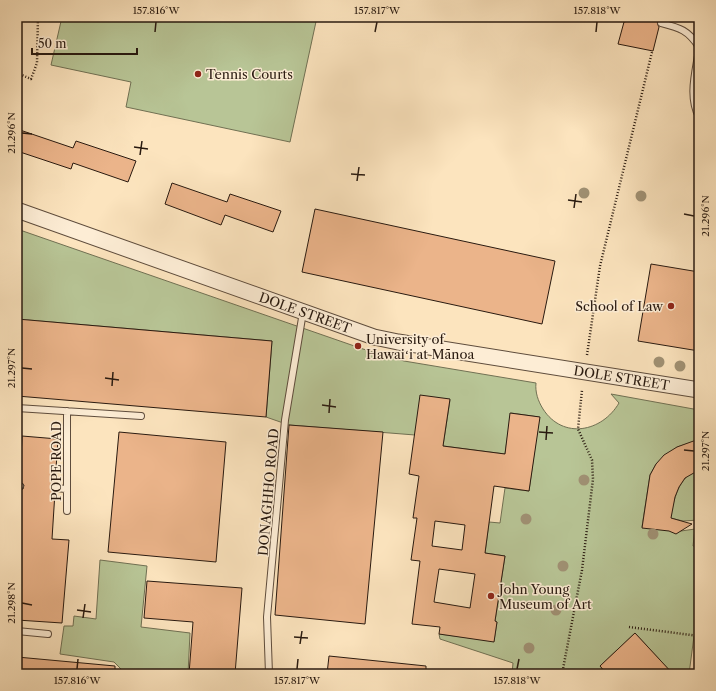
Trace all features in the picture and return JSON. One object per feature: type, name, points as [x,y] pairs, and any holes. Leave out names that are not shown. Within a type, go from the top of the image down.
[{"type":"street","name":"DOLE STREET","points":[[17,210],[349,329],[398,342],[699,390]]},
{"type":"lane","points":[[660,23],[680,28],[692,36],[699,48],[693,92],[696,110],[699,117]]},
{"type":"lane","name":"DONAGHHO ROAD","points":[[270,674],[267,617],[285,420],[303,312]]},
{"type":"lane","name":"POPE ROAD","points":[[17,408],[141,416]]},
{"type":"lane","name":"POPE ROAD","points":[[66,510],[67,411]]},
{"type":"lane","points":[[55,488],[66,489]]},
{"type":"lane","points":[[17,632],[48,634]]},
{"type":"path","points":[[17,73],[31,79],[37,63],[38,17]]},
{"type":"path","points":[[587,355],[600,266],[652,52]]},
{"type":"path","points":[[562,674],[582,570],[593,479],[592,460],[578,428],[582,390]]},
{"type":"path","points":[[629,627],[699,636]]},
{"type":"green space","name":"Tennis Courts","points":[[62,17],[317,17],[290,142],[126,107],[131,82],[51,65]]},
{"type":"green space","points":[[17,229],[363,349],[404,361],[536,383],[537,396],[543,409],[551,419],[561,425],[571,428],[593,426],[603,421],[612,413],[619,403],[611,394],[699,410],[699,440],[677,447],[656,464],[650,475],[642,527],[681,531],[695,529],[693,546],[699,547],[699,636],[694,636],[689,674],[673,674],[635,633],[600,666],[607,674],[512,674],[513,663],[440,639],[439,634],[494,641],[497,622],[495,621],[505,556],[485,553],[489,522],[500,523],[505,488],[529,491],[539,417],[511,413],[505,454],[443,446],[450,400],[415,435],[289,425],[266,417],[272,341],[17,319]]},
{"type":"green space","points":[[699,470],[699,520],[683,521],[670,518],[675,496],[682,483],[692,473]]},
{"type":"green space","points":[[100,560],[147,566],[141,627],[190,633],[188,674],[126,674],[114,662],[60,654],[64,626],[73,626],[74,616],[96,619]]},
{"type":"building","points":[[629,17],[662,17],[657,21],[659,27],[653,51],[618,44],[624,22],[628,21]]},
{"type":"building","points":[[17,129],[73,148],[76,141],[136,161],[128,182],[73,163],[71,169],[17,151]]},
{"type":"building","points":[[172,183],[227,202],[230,194],[281,211],[273,232],[225,215],[221,225],[165,204]]},
{"type":"building","points":[[315,209],[555,261],[542,324],[302,272]]},
{"type":"building","name":"School of Law","points":[[651,264],[699,272],[699,351],[638,341]]},
{"type":"building","points":[[17,319],[272,341],[266,417],[17,396]]},
{"type":"building","points":[[420,395],[450,399],[443,446],[505,454],[510,413],[540,417],[529,491],[494,486],[485,553],[505,556],[495,621],[497,622],[494,642],[439,634],[440,627],[412,624],[420,561],[411,560],[417,518],[413,518],[419,476],[409,474]],"holes":[[[435,521],[465,525],[462,550],[432,546]],[[439,569],[475,574],[470,608],[434,602]]]},
{"type":"building","points":[[289,425],[383,432],[365,624],[275,615]]},
{"type":"building","points":[[119,432],[226,442],[216,562],[108,552]]},
{"type":"building","points":[[22,436],[58,439],[55,484],[51,488],[55,492],[52,539],[69,540],[62,623],[17,620],[17,535],[19,490],[23,489],[24,485],[20,481]]},
{"type":"building","points":[[699,439],[699,470],[685,478],[679,487],[675,497],[671,518],[692,524],[676,534],[669,531],[642,528],[650,475],[656,464],[664,455],[677,447]]},
{"type":"building","points":[[147,581],[242,588],[235,674],[189,674],[193,622],[144,618]]},
{"type":"building","points":[[635,633],[673,674],[607,674],[600,666]]},
{"type":"building","points":[[329,656],[426,666],[426,674],[327,674]]},
{"type":"building","points":[[17,657],[115,666],[115,674],[17,674]]},
{"type":"place","name":"Tennis Courts","points":[[198,74]]},
{"type":"place","name":"School of Law","points":[[671,306]]},
{"type":"place","name":"University of Hawaiʻi at Mānoa","points":[[358,346]]},
{"type":"place","name":"John Young Museum of Art","points":[[491,596]]}]
